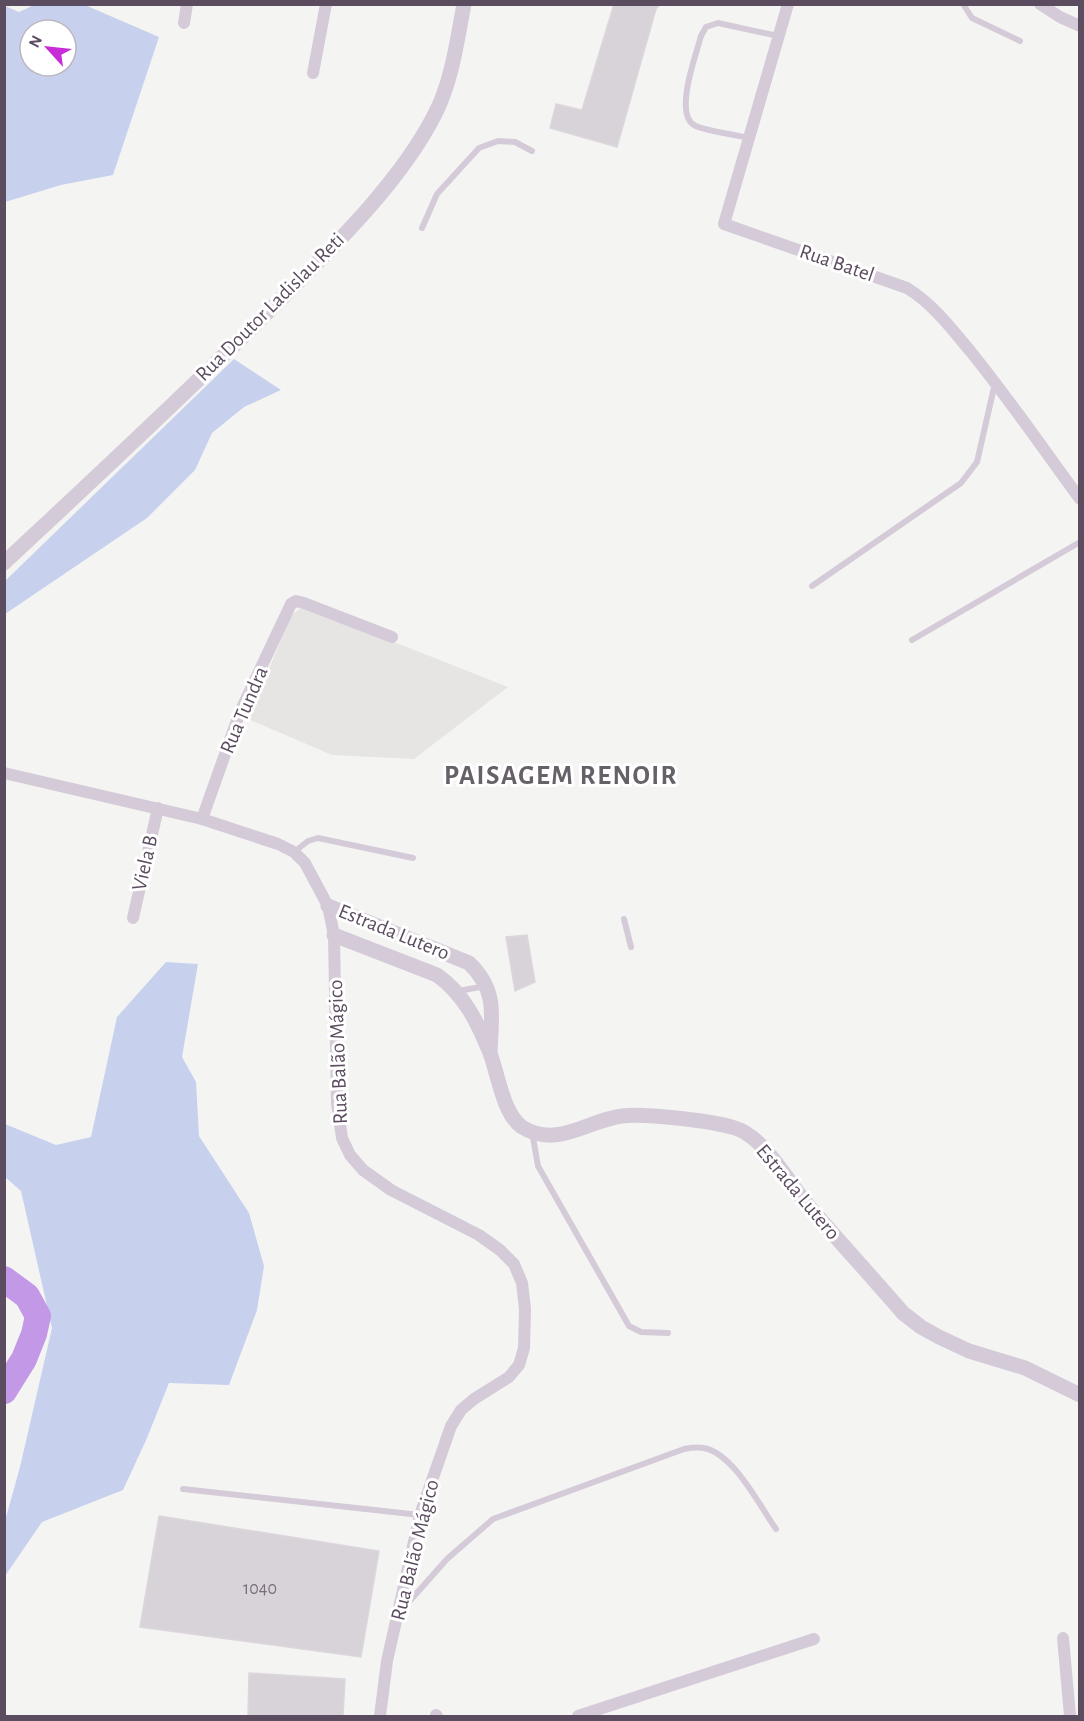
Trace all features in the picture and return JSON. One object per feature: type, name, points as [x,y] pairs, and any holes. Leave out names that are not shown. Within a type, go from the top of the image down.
[{"type":"street","points":[[184,23],[187,4]]},
{"type":"street","points":[[313,73],[326,4]]},
{"type":"street","name":"Rua Doutor Ladislau Reti","points":[[4,563],[231,349],[327,253],[388,184],[417,145],[444,92],[465,4]]},
{"type":"street","name":"Rua Batel","points":[[788,4],[724,224],[907,288],[923,298],[937,311],[996,382],[1080,499]]},
{"type":"street","points":[[1040,4],[1080,26]]},
{"type":"street","name":"Rua Tundra","points":[[202,819],[240,712],[291,604],[296,601],[304,603],[392,637]]},
{"type":"street","name":"Rua Balão Mágico","points":[[4,773],[202,819],[278,844],[294,852],[306,863],[328,906],[334,935],[337,1104],[342,1138],[350,1155],[363,1170],[391,1190],[479,1235],[500,1250],[514,1264],[522,1283],[525,1348],[519,1365],[509,1377],[461,1410],[451,1426],[420,1515],[387,1661],[380,1716]]},
{"type":"street","name":"Viela B","points":[[133,918],[158,808]]},
{"type":"street","name":"Estrada Lutero","points":[[328,906],[469,963],[480,974],[487,986],[492,1018],[490,1053]]},
{"type":"street","name":"Estrada Lutero","points":[[334,935],[437,975],[457,991],[468,1006],[490,1053],[512,1117],[521,1126],[546,1136],[560,1136],[620,1116],[635,1115],[705,1122],[736,1128],[759,1143],[812,1210],[903,1312],[921,1327],[969,1351],[1025,1368],[1080,1395]]},
{"type":"street","points":[[1063,1638],[1070,1716]]},
{"type":"street","points":[[578,1716],[814,1639]]},
{"type":"street","points":[[614,1716],[617,1710],[631,1699]]},
{"type":"lane","points":[[963,4],[972,18],[1020,41]]},
{"type":"lane","points":[[750,138],[694,125],[686,115],[685,103],[701,36],[706,27],[718,23],[779,37]]},
{"type":"lane","points":[[422,228],[437,194],[479,148],[498,141],[515,142],[532,151]]},
{"type":"lane","points":[[812,586],[961,483],[977,462],[996,382]]},
{"type":"lane","points":[[912,640],[1080,542]]},
{"type":"lane","points":[[294,852],[308,841],[318,838],[413,858]]},
{"type":"lane","points":[[624,919],[631,947]]},
{"type":"lane","points":[[457,991],[487,986]]},
{"type":"lane","points":[[532,1132],[538,1166],[629,1326],[641,1332],[668,1333]]},
{"type":"lane","points":[[398,1615],[447,1559],[493,1519],[684,1449],[704,1448],[719,1454],[734,1467],[776,1529]]},
{"type":"lane","points":[[183,1489],[420,1515]]},
{"type":"shaded area","points":[[34,5],[85,5],[159,37],[113,175],[61,185],[5,202],[5,6],[19,12]]},
{"type":"shaded area","points":[[234,359],[281,390],[244,407],[212,433],[195,470],[147,518],[5,614],[5,581]]},
{"type":"shaded area","points":[[303,606],[508,687],[414,759],[332,755],[248,719],[291,616]]},
{"type":"shaded area","points":[[166,962],[198,964],[182,1057],[196,1082],[199,1136],[249,1213],[264,1266],[257,1310],[229,1385],[169,1383],[123,1490],[42,1522],[5,1576],[5,1521],[52,1328],[21,1191],[5,1177],[5,1124],[56,1145],[91,1137],[117,1017]]},
{"type":"building","points":[[614,4],[660,4],[656,9],[617,147],[550,128],[556,104],[582,110]]},
{"type":"building","points":[[527,935],[535,982],[515,991],[506,937]]},
{"type":"building","points":[[159,1516],[379,1551],[361,1657],[140,1627]]},
{"type":"building","points":[[249,1673],[345,1679],[343,1716],[248,1716]]},
{"type":"waterway","points":[[4,1279],[27,1296],[38,1316],[24,1359],[4,1391]]},
{"type":"district","name":"PAISAGEM RENOIR","points":[[561,775]]}]
